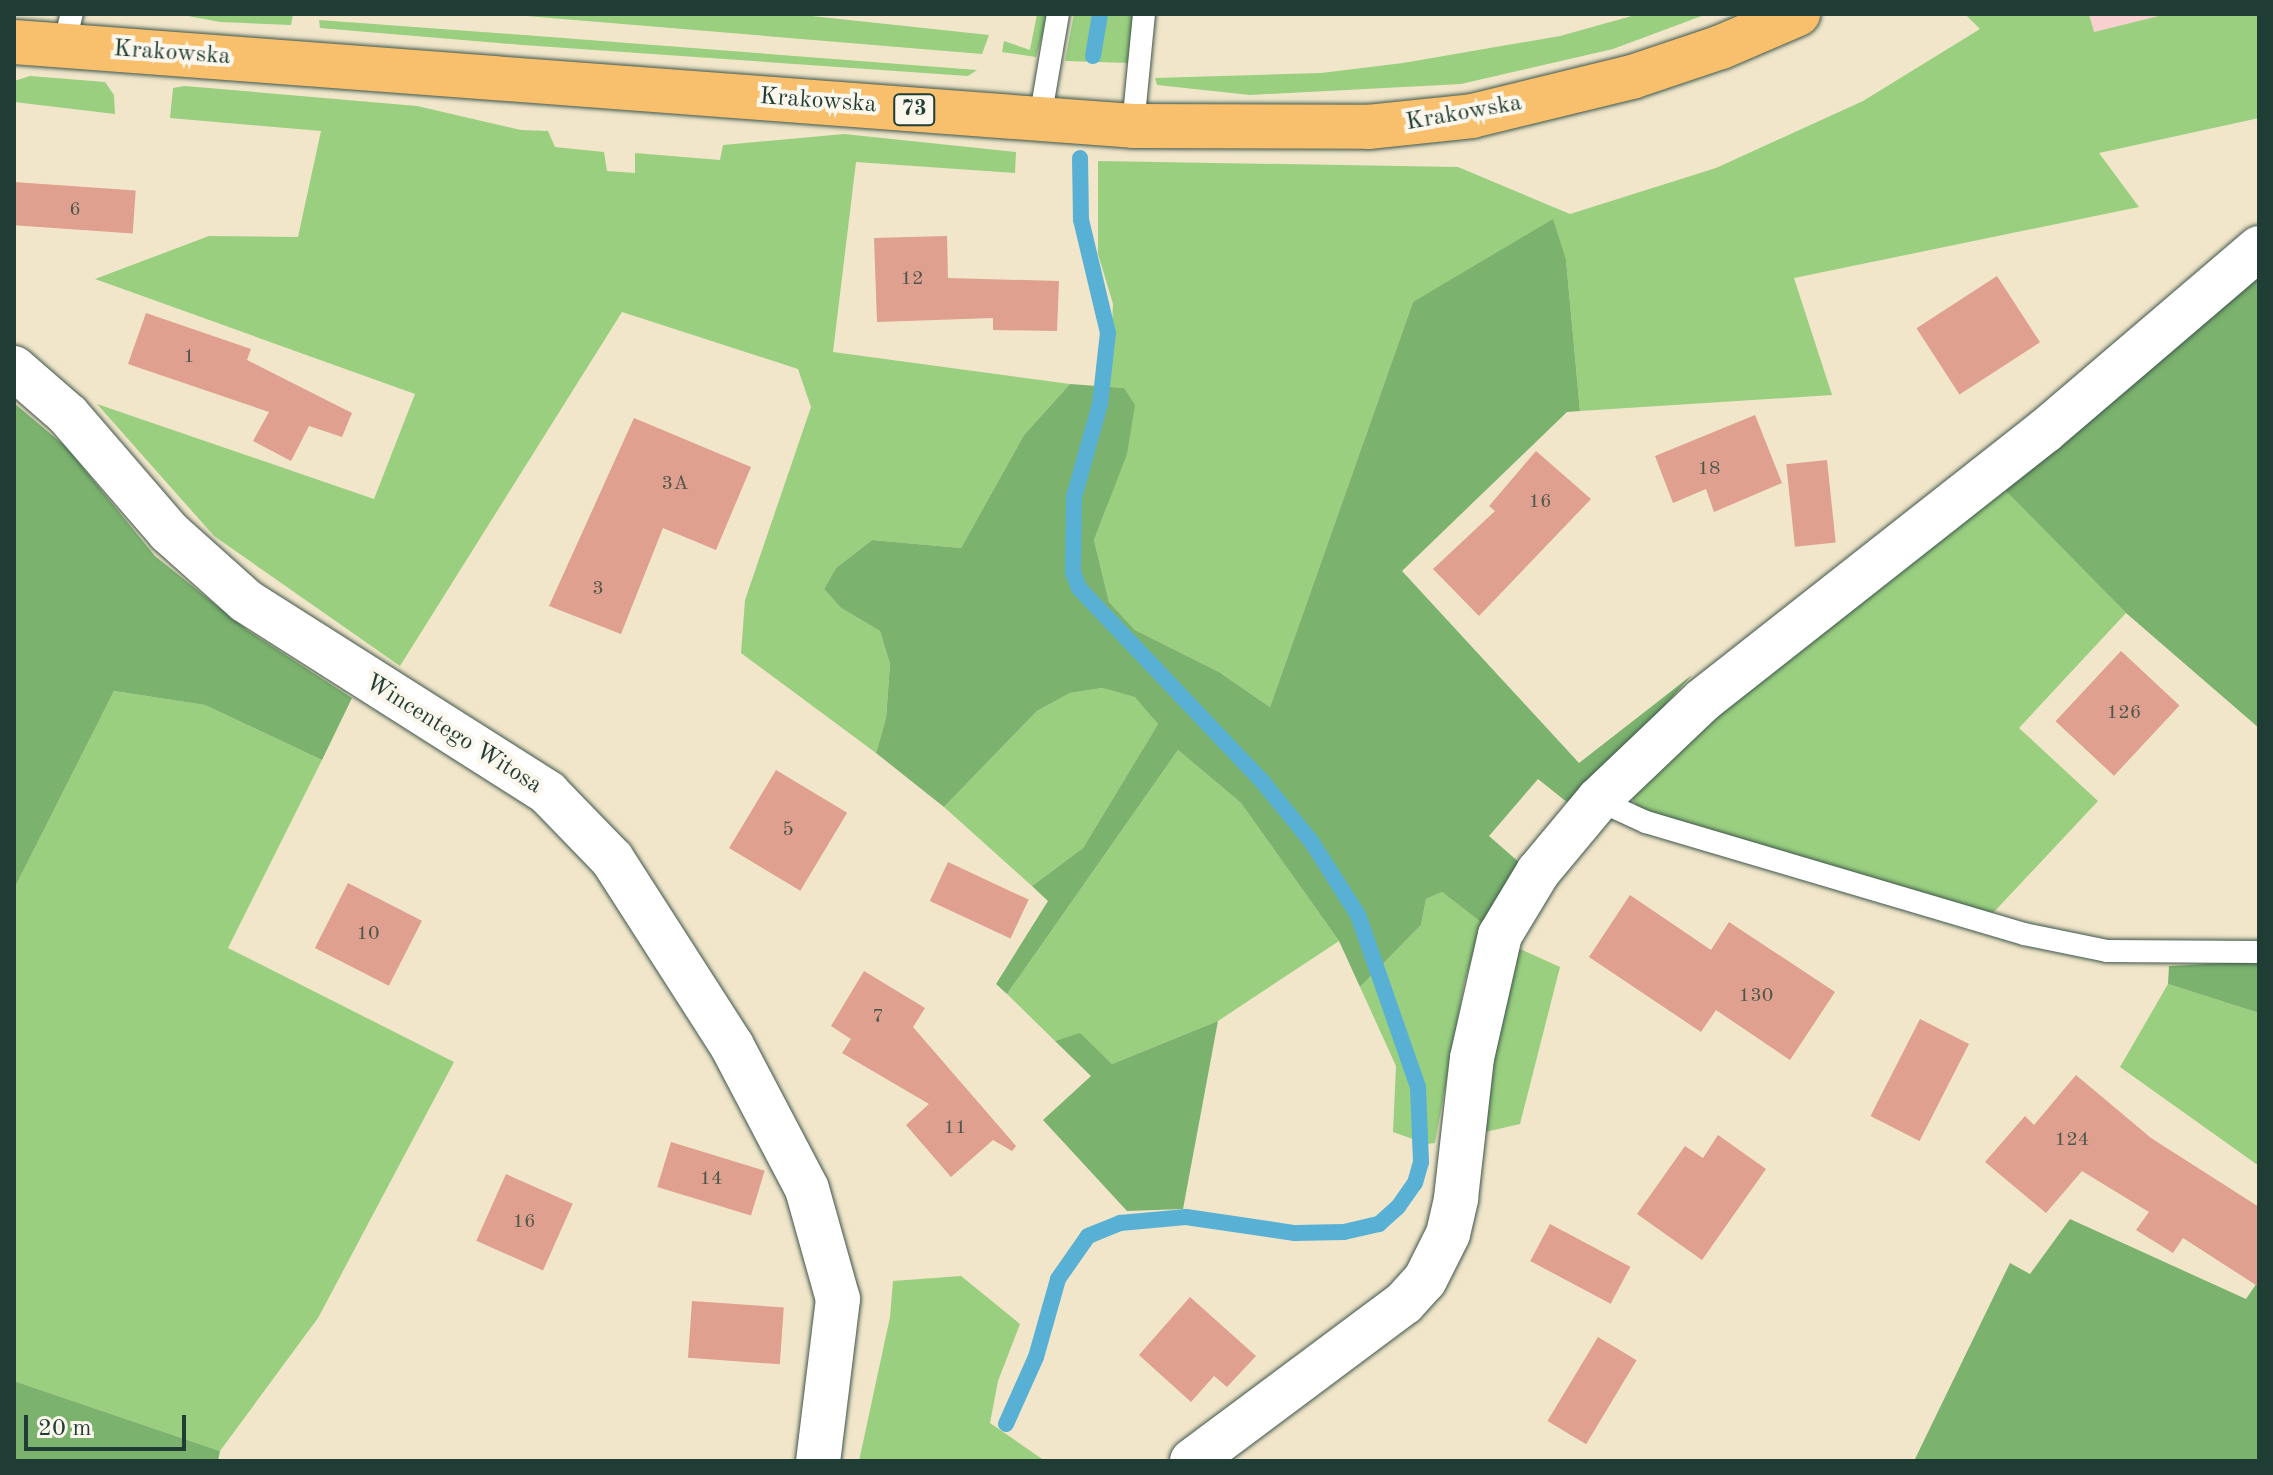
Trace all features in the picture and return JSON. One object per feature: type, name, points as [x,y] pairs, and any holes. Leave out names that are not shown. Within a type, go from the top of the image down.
[{"type":"main road","name":"Krakowska","points":[[14,42],[68,30],[1133,126],[1368,127],[1472,116],[1632,77],[1798,14]]},
{"type":"street","points":[[1192,1461],[1404,1303],[1425,1280],[1448,1234],[1456,1198],[1472,1058],[1500,935],[1538,872],[1598,800],[1703,700],[2045,431],[2259,248]]},
{"type":"street","name":"Wincentego Witosa","points":[[14,368],[68,415],[169,532],[246,601],[548,793],[612,859],[732,1046],[807,1189],[838,1299],[818,1461]]},
{"type":"lane","points":[[1040,119],[1058,14]]},
{"type":"lane","points":[[1133,126],[1144,14]]},
{"type":"lane","points":[[1598,800],[1646,822],[2024,934],[2107,951],[2259,952]]},
{"type":"shaded area","points":[[2089,14],[2167,14],[2094,32]]},
{"type":"green space","points":[[177,14],[293,14],[291,25],[220,22]]},
{"type":"green space","points":[[501,14],[793,14],[989,35],[982,54]]},
{"type":"green space","points":[[1037,14],[1049,14],[1036,57],[1002,52],[1004,41],[1030,50]]},
{"type":"green space","points":[[1074,14],[1134,14],[1129,63],[1065,61]]},
{"type":"green space","points":[[1639,14],[1707,14],[1613,49],[1461,84],[1250,95],[1157,85],[1155,78],[1321,73],[1403,63],[1560,36]]},
{"type":"green space","points":[[1965,14],[2089,14],[2094,32],[2167,14],[2259,14],[2259,118],[2099,153],[2139,207],[1794,278],[1832,395],[1580,411],[1566,260],[1413,302],[1270,707],[1219,672],[1135,630],[1109,602],[1094,540],[1107,506],[1124,388],[1109,387],[1113,304],[1098,254],[1098,161],[1458,167],[1570,214],[1716,168],[1863,101],[1980,29]]},
{"type":"green space","points":[[319,20],[977,70],[968,76],[523,45],[320,28]]},
{"type":"green space","points":[[30,76],[105,82],[114,95],[115,114],[14,102],[14,81]]},
{"type":"green space","points":[[185,86],[417,106],[521,130],[548,131],[555,147],[604,152],[607,171],[635,173],[635,153],[720,160],[723,145],[844,134],[1016,152],[1015,173],[856,162],[833,352],[1070,384],[1024,435],[961,548],[872,540],[836,568],[824,589],[841,608],[880,631],[890,664],[886,718],[876,753],[741,653],[745,600],[811,407],[798,369],[622,312],[400,666],[214,536],[97,404],[374,499],[415,394],[95,279],[209,236],[298,237],[321,131],[170,118],[173,88]]},
{"type":"green space","points":[[1553,219],[1566,260],[1580,411],[1567,412],[1402,571],[1579,763],[1692,675],[1573,807],[1538,779],[1489,836],[1521,864],[1482,923],[1442,892],[1426,899],[1421,925],[1360,987],[1339,941],[1241,803],[1178,750],[1007,994],[996,984],[1048,901],[1032,886],[1083,848],[1158,724],[1135,697],[1102,688],[1070,693],[1037,711],[944,807],[876,753],[886,718],[890,664],[880,631],[841,608],[824,589],[836,568],[872,540],[961,548],[1024,435],[1070,384],[1124,388],[1135,405],[1127,454],[1094,540],[1109,602],[1135,630],[1219,672],[1270,707],[1413,302]]},
{"type":"green space","points":[[2259,268],[2259,728],[2126,613],[1996,481]]},
{"type":"green space","points":[[14,403],[66,447],[155,556],[247,630],[352,698],[322,760],[205,705],[114,691],[14,889]]},
{"type":"green space","points":[[1996,481],[2126,613],[2019,728],[2098,801],[1993,913],[1639,811],[1627,787]]},
{"type":"green space","points":[[1102,688],[1136,697],[1158,724],[1083,848],[1032,886],[944,807],[1037,711],[1070,693]]},
{"type":"green space","points":[[114,691],[205,705],[322,760],[228,948],[454,1062],[318,1318],[220,1451],[14,1381],[14,889]]},
{"type":"green space","points":[[1178,750],[1241,803],[1339,941],[1218,1021],[1112,1064],[1080,1034],[1055,1041],[1007,994]]},
{"type":"green space","points":[[1442,892],[1482,923],[1464,984],[1435,1143],[1427,1144],[1393,1132],[1396,1066],[1360,987],[1421,925],[1426,899]]},
{"type":"green space","points":[[1518,948],[1560,967],[1520,1124],[1481,1133],[1490,1048]]},
{"type":"green space","points":[[2259,961],[2259,1013],[2168,984],[2169,966]]},
{"type":"green space","points":[[2168,984],[2259,1013],[2259,1166],[2120,1067]]},
{"type":"green space","points":[[1218,1021],[1183,1209],[1127,1211],[1043,1120],[1091,1076],[1055,1041],[1080,1033],[1112,1064]]},
{"type":"green space","points":[[2070,1219],[2246,1299],[2259,1280],[2259,1461],[1914,1461],[2010,1263],[2030,1274]]},
{"type":"green space","points":[[961,1276],[1020,1324],[998,1381],[990,1423],[1045,1461],[859,1461],[890,1317],[893,1281]]},
{"type":"green space","points":[[14,1381],[220,1451],[218,1461],[14,1461]]},
{"type":"building","points":[[14,182],[136,191],[133,233],[14,225]]},
{"type":"building","points":[[947,236],[948,278],[1059,281],[1057,331],[993,330],[993,318],[877,322],[874,238]]},
{"type":"building","points":[[1997,276],[2040,342],[1960,395],[1916,328]]},
{"type":"building","points":[[146,313],[251,349],[247,360],[352,413],[342,437],[309,426],[291,461],[253,441],[269,412],[128,364]]},
{"type":"building","points":[[1755,415],[1782,483],[1714,512],[1706,489],[1673,503],[1655,456]]},
{"type":"building","points":[[634,418],[751,467],[716,550],[663,528],[621,634],[549,606]]},
{"type":"building","points":[[1536,451],[1591,499],[1479,616],[1433,569],[1495,511],[1489,506]]},
{"type":"building","points":[[1827,460],[1836,543],[1795,547],[1786,464]]},
{"type":"building","points":[[2121,651],[2180,706],[2114,776],[2056,721]]},
{"type":"building","points":[[776,770],[847,813],[800,891],[729,848]]},
{"type":"building","points":[[948,862],[1029,900],[1010,939],[930,901]]},
{"type":"building","points":[[348,883],[422,921],[389,986],[315,948]]},
{"type":"building","points":[[1630,895],[1711,950],[1729,922],[1835,992],[1790,1060],[1716,1010],[1701,1032],[1589,957]]},
{"type":"building","points":[[864,971],[925,1008],[913,1027],[1016,1146],[1012,1151],[993,1140],[951,1177],[906,1125],[929,1104],[842,1053],[851,1039],[831,1026]]},
{"type":"building","points":[[1920,1019],[1969,1044],[1920,1141],[1871,1116]]},
{"type":"building","points":[[2076,1075],[2151,1138],[2259,1207],[2259,1287],[2183,1238],[2173,1253],[2136,1230],[2149,1212],[2082,1171],[2046,1213],[1985,1162],[2025,1116],[2034,1125]]},
{"type":"building","points":[[1718,1135],[1766,1169],[1702,1260],[1637,1214],[1685,1146],[1703,1158]]},
{"type":"building","points":[[671,1142],[765,1171],[751,1216],[657,1187]]},
{"type":"building","points":[[506,1174],[573,1204],[543,1270],[476,1241]]},
{"type":"building","points":[[1550,1224],[1630,1267],[1611,1304],[1530,1261]]},
{"type":"building","points":[[1190,1297],[1256,1356],[1227,1387],[1214,1376],[1191,1402],[1139,1355]]},
{"type":"building","points":[[692,1301],[784,1307],[780,1364],[688,1358]]},
{"type":"building","points":[[1598,1337],[1637,1360],[1586,1444],[1548,1421]]},
{"type":"waterway","points":[[1093,56],[1100,14]]},
{"type":"waterway","points":[[1006,1424],[1036,1357],[1058,1279],[1088,1236],[1120,1223],[1186,1217],[1295,1233],[1344,1232],[1379,1224],[1398,1207],[1415,1183],[1421,1162],[1418,1087],[1358,915],[1311,841],[1261,780],[1079,588],[1073,572],[1074,497],[1100,404],[1108,333],[1081,220],[1080,158]]}]
